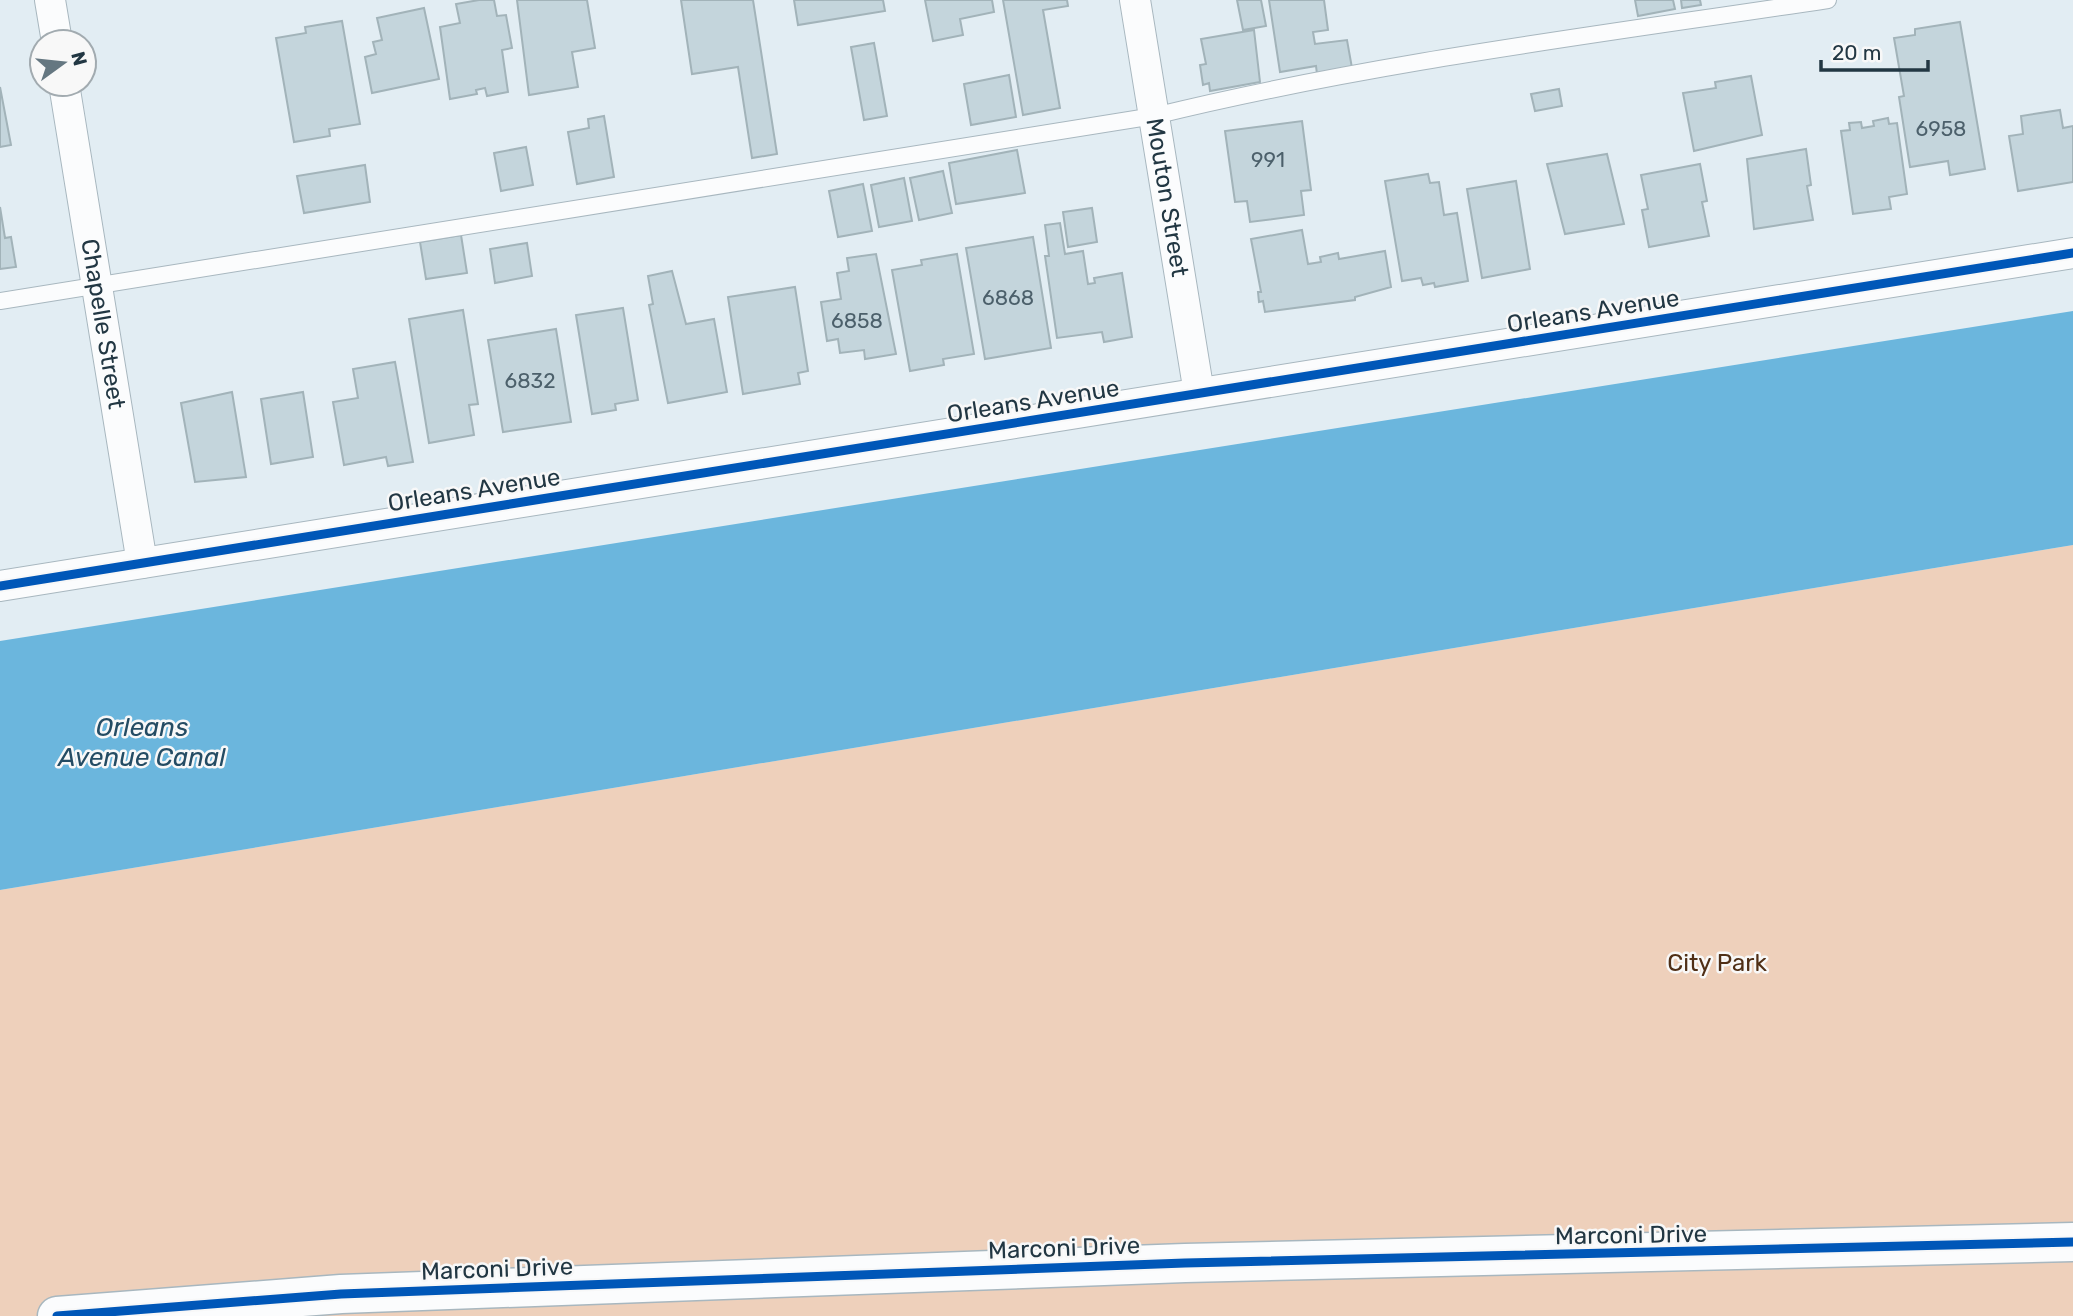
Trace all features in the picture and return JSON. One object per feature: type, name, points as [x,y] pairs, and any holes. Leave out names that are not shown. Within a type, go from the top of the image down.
[{"type":"street","points":[[50,0],[55,28]]},
{"type":"street","name":"Mouton Street","points":[[1135,0],[1199,393]]},
{"type":"street","name":"Chapelle Street","points":[[66,98],[142,563]]},
{"type":"street","name":"Orleans Avenue","points":[[0,586],[2073,253]]},
{"type":"street","name":"Marconi Drive","points":[[57,1316],[341,1294],[1171,1264],[1957,1247],[2073,1242]]},
{"type":"lane","points":[[0,301],[1154,116],[1207,103],[1437,61],[1828,0]]},
{"type":"green space","name":"City Park","points":[[2073,545],[2073,1316],[0,1316],[0,890]]},
{"type":"water","name":"Orleans Avenue Canal","points":[[2073,311],[2073,545],[0,890],[0,641]]},
{"type":"building","points":[[494,0],[497,16],[506,15],[512,48],[502,50],[508,92],[487,96],[485,88],[476,90],[477,94],[450,99],[440,27],[460,23],[456,4]]},
{"type":"building","points":[[517,0],[587,0],[595,48],[572,52],[578,87],[529,95]]},
{"type":"building","points":[[681,0],[753,0],[777,154],[752,158],[738,67],[692,74]]},
{"type":"building","points":[[794,0],[883,0],[885,11],[798,25]]},
{"type":"building","points":[[925,0],[992,0],[994,12],[960,19],[963,35],[933,41]]},
{"type":"building","points":[[1003,0],[1067,0],[1068,6],[1043,10],[1060,108],[1023,115]]},
{"type":"building","points":[[1237,0],[1261,0],[1266,26],[1243,30]]},
{"type":"building","points":[[1269,0],[1324,0],[1328,30],[1313,32],[1315,44],[1347,40],[1352,68],[1317,74],[1316,66],[1280,72]]},
{"type":"building","points":[[1635,0],[1673,0],[1675,9],[1638,16]]},
{"type":"building","points":[[1681,0],[1700,0],[1701,5],[1682,8]]},
{"type":"building","points":[[424,8],[439,79],[372,93],[365,57],[376,54],[373,42],[382,40],[377,18]]},
{"type":"building","points":[[342,21],[360,124],[329,129],[330,136],[294,142],[276,38],[306,33],[305,27]]},
{"type":"building","points":[[1960,22],[1985,169],[1950,175],[1948,161],[1910,167],[1899,97],[1904,96],[1894,38],[1915,35],[1915,29]]},
{"type":"building","points":[[1254,30],[1260,82],[1210,91],[1209,83],[1203,85],[1200,65],[1206,64],[1201,39]]},
{"type":"building","points":[[874,43],[887,116],[864,120],[851,47]]},
{"type":"building","points":[[1009,75],[1016,117],[971,125],[964,84]]},
{"type":"building","points":[[1751,76],[1762,135],[1694,151],[1683,93],[1716,88],[1715,82]]},
{"type":"building","points":[[0,87],[11,145],[0,147]]},
{"type":"building","points":[[1559,89],[1562,106],[1535,111],[1531,94]]},
{"type":"building","points":[[2060,110],[2063,128],[2073,126],[2073,182],[2018,191],[2009,136],[2023,134],[2021,116]]},
{"type":"building","points":[[604,116],[614,177],[577,184],[568,132],[589,128],[588,119]]},
{"type":"building","points":[[1888,118],[1889,124],[1897,123],[1907,194],[1889,197],[1891,209],[1853,214],[1841,131],[1850,130],[1849,123],[1861,122],[1862,128],[1874,126],[1873,121]]},
{"type":"building","points":[[1302,121],[1311,190],[1301,191],[1304,215],[1250,222],[1247,201],[1235,202],[1225,131]]},
{"type":"building","points":[[526,147],[533,185],[501,191],[494,153]]},
{"type":"building","points":[[1806,149],[1811,185],[1807,186],[1813,220],[1754,229],[1747,159]]},
{"type":"building","points":[[1017,150],[1025,193],[956,204],[949,163]]},
{"type":"building","points":[[1607,154],[1624,224],[1565,234],[1547,164]]},
{"type":"building","points":[[1700,164],[1707,201],[1702,202],[1709,236],[1649,247],[1642,210],[1648,209],[1641,175]]},
{"type":"building","points":[[365,165],[370,202],[304,213],[297,176]]},
{"type":"building","points":[[943,171],[952,213],[919,220],[910,178]]},
{"type":"building","points":[[1428,174],[1430,183],[1439,182],[1444,215],[1457,213],[1468,281],[1435,287],[1434,283],[1423,285],[1421,278],[1402,281],[1385,181]]},
{"type":"building","points":[[904,178],[912,221],[879,227],[871,185]]},
{"type":"building","points":[[1516,181],[1530,269],[1482,278],[1467,189]]},
{"type":"building","points":[[863,184],[872,231],[838,237],[829,191]]},
{"type":"building","points":[[0,207],[5,238],[11,237],[16,267],[0,269]]},
{"type":"building","points":[[1092,208],[1097,242],[1068,247],[1063,212]]},
{"type":"building","points":[[1060,223],[1065,254],[1083,251],[1088,284],[1095,283],[1094,278],[1122,273],[1132,337],[1104,342],[1102,332],[1057,338],[1045,256],[1049,256],[1045,225]]},
{"type":"building","points":[[1302,230],[1308,264],[1321,262],[1320,257],[1338,253],[1339,259],[1385,251],[1391,287],[1355,297],[1355,300],[1265,312],[1263,301],[1259,302],[1258,292],[1261,292],[1251,239]]},
{"type":"building","points":[[461,235],[467,273],[426,279],[420,242]]},
{"type":"building","points":[[1033,237],[1051,348],[985,359],[966,248]]},
{"type":"building","points":[[527,243],[532,276],[495,283],[490,249]]},
{"type":"building","points":[[876,254],[896,354],[865,359],[864,350],[840,353],[838,339],[827,341],[821,302],[841,299],[837,273],[849,271],[847,258]]},
{"type":"building","points":[[957,254],[974,354],[943,359],[944,365],[910,371],[892,270],[922,265],[921,260]]},
{"type":"building","points":[[672,271],[686,324],[714,319],[727,392],[668,403],[649,305],[653,304],[648,276]]},
{"type":"building","points":[[795,287],[808,371],[798,373],[800,384],[743,394],[728,297]]},
{"type":"building","points":[[623,308],[638,400],[615,404],[616,410],[592,414],[576,315]]},
{"type":"building","points":[[463,310],[478,404],[469,405],[474,435],[429,443],[409,319]]},
{"type":"building","points":[[556,329],[571,422],[503,432],[488,340]]},
{"type":"building","points":[[395,362],[413,462],[388,466],[386,457],[344,465],[333,402],[358,398],[353,369]]},
{"type":"building","points":[[232,392],[246,477],[195,482],[181,403]]},
{"type":"building","points":[[303,392],[313,457],[271,464],[261,399]]},
{"type":"cycle path","points":[[0,586],[2073,253]]},
{"type":"cycle path","points":[[57,1316],[341,1294],[1185,1263],[2073,1242]]}]
